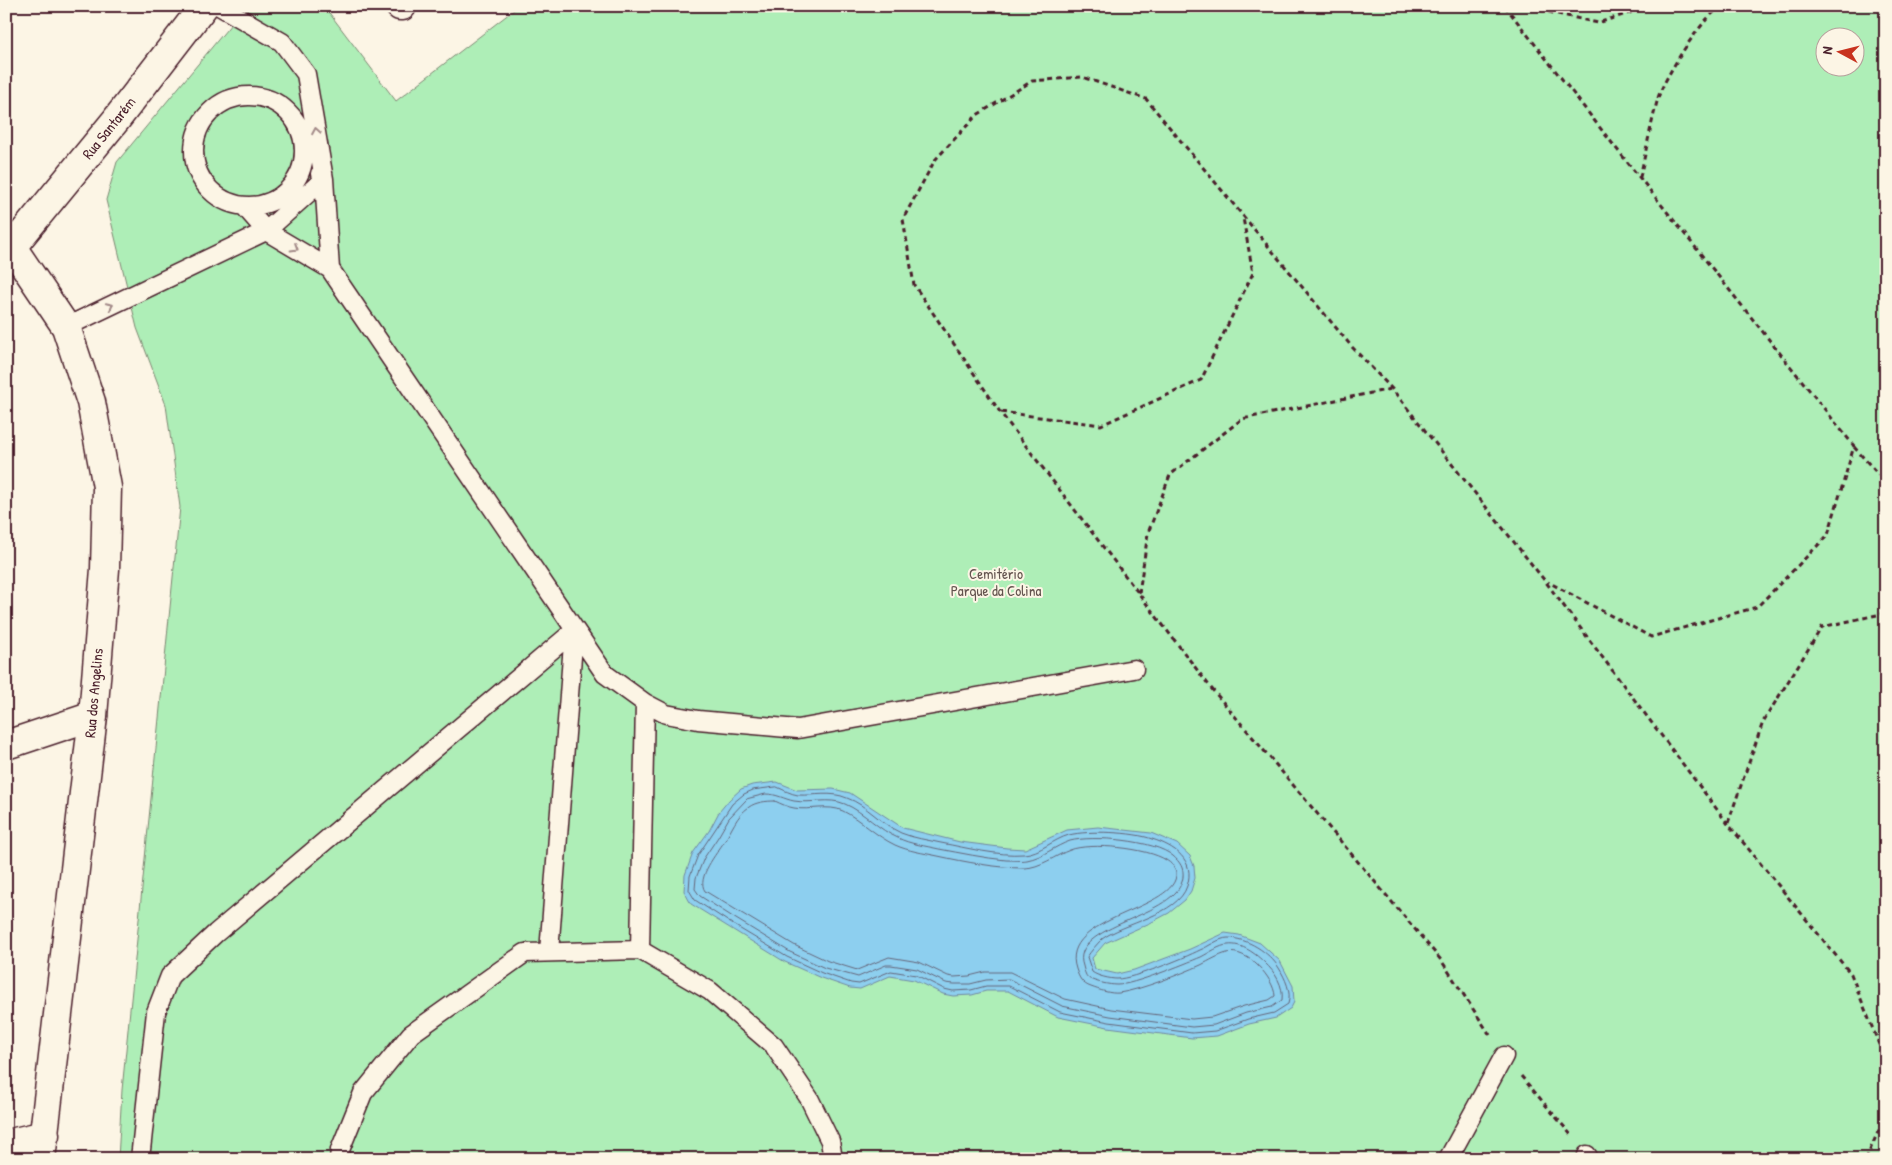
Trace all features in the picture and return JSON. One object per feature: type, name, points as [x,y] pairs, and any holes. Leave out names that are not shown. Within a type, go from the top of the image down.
[{"type":"street","name":"Rua Santarém","points":[[8,244],[116,120],[204,6]]},
{"type":"street","name":"Rua dos Angelins","points":[[8,244],[66,327],[91,402],[107,487],[105,569],[93,716],[43,1147]]},
{"type":"street","points":[[6,744],[93,716]]},
{"type":"street","points":[[6,1144],[43,1147]]},
{"type":"lane","points":[[219,6],[282,42],[306,74],[324,178],[330,269]]},
{"type":"lane","points":[[248,95],[266,98],[282,106],[296,119],[304,136],[305,155],[301,172],[292,188],[279,199],[263,205],[245,207],[227,202],[211,192],[200,177],[194,160],[195,141],[201,123],[213,108],[229,99],[248,95]]},
{"type":"lane","points":[[305,155],[324,178]]},
{"type":"lane","points":[[66,327],[266,231],[324,178]]},
{"type":"lane","points":[[245,207],[266,231],[330,269],[605,674],[645,703],[666,714],[698,720],[798,729],[1134,668]]},
{"type":"lane","points":[[549,952],[574,631]]},
{"type":"lane","points":[[140,1159],[156,1012],[170,976],[216,933],[574,631]]},
{"type":"lane","points":[[640,950],[645,703]]},
{"type":"lane","points":[[338,1159],[363,1093],[411,1034],[525,953],[640,950],[710,991],[774,1046],[809,1098],[830,1141],[833,1159]]},
{"type":"lane","points":[[1448,1159],[1504,1056]]},
{"type":"path","points":[[1505,6],[1854,446],[1886,482]]},
{"type":"path","points":[[1522,6],[1598,23],[1651,6]]},
{"type":"path","points":[[1640,177],[1658,96],[1691,37],[1717,8],[1723,6]]},
{"type":"path","points":[[1588,1157],[1504,1056],[1441,960],[1211,688],[1000,412],[914,285],[903,219],[935,160],[976,115],[1032,81],[1082,77],[1146,98],[1352,347],[1392,389],[1545,581],[1728,824],[1851,974],[1886,1063],[1882,1123],[1866,1159]]},
{"type":"path","points":[[1000,412],[1101,425],[1201,380],[1253,273],[1243,216]]},
{"type":"path","points":[[1139,594],[1148,533],[1170,475],[1242,419],[1392,389]]},
{"type":"path","points":[[1545,581],[1651,637],[1757,607],[1828,535],[1854,446]]},
{"type":"path","points":[[1728,824],[1763,722],[1822,627],[1886,614]]},
{"type":"green space","name":"Cemitério Parque da Colina","points":[[246,6],[324,6],[396,101],[519,6],[1886,6],[1886,1159],[118,1159],[122,1090],[180,507],[166,405],[137,328],[106,200],[117,162]]},
{"type":"water","points":[[777,782],[797,790],[833,789],[850,793],[903,828],[960,842],[1025,849],[1067,830],[1098,827],[1151,833],[1177,844],[1190,856],[1194,866],[1195,878],[1191,891],[1185,900],[1169,913],[1105,943],[1092,958],[1095,969],[1117,974],[1134,970],[1190,949],[1225,933],[1239,935],[1260,943],[1280,961],[1293,986],[1294,1002],[1291,1008],[1276,1018],[1249,1024],[1217,1036],[1192,1038],[1108,1027],[1058,1017],[1008,991],[986,991],[972,995],[953,996],[943,994],[914,980],[890,976],[860,989],[850,988],[821,978],[785,962],[691,904],[684,891],[685,875],[693,853],[709,831],[719,812],[729,800],[741,789],[752,785]]}]
